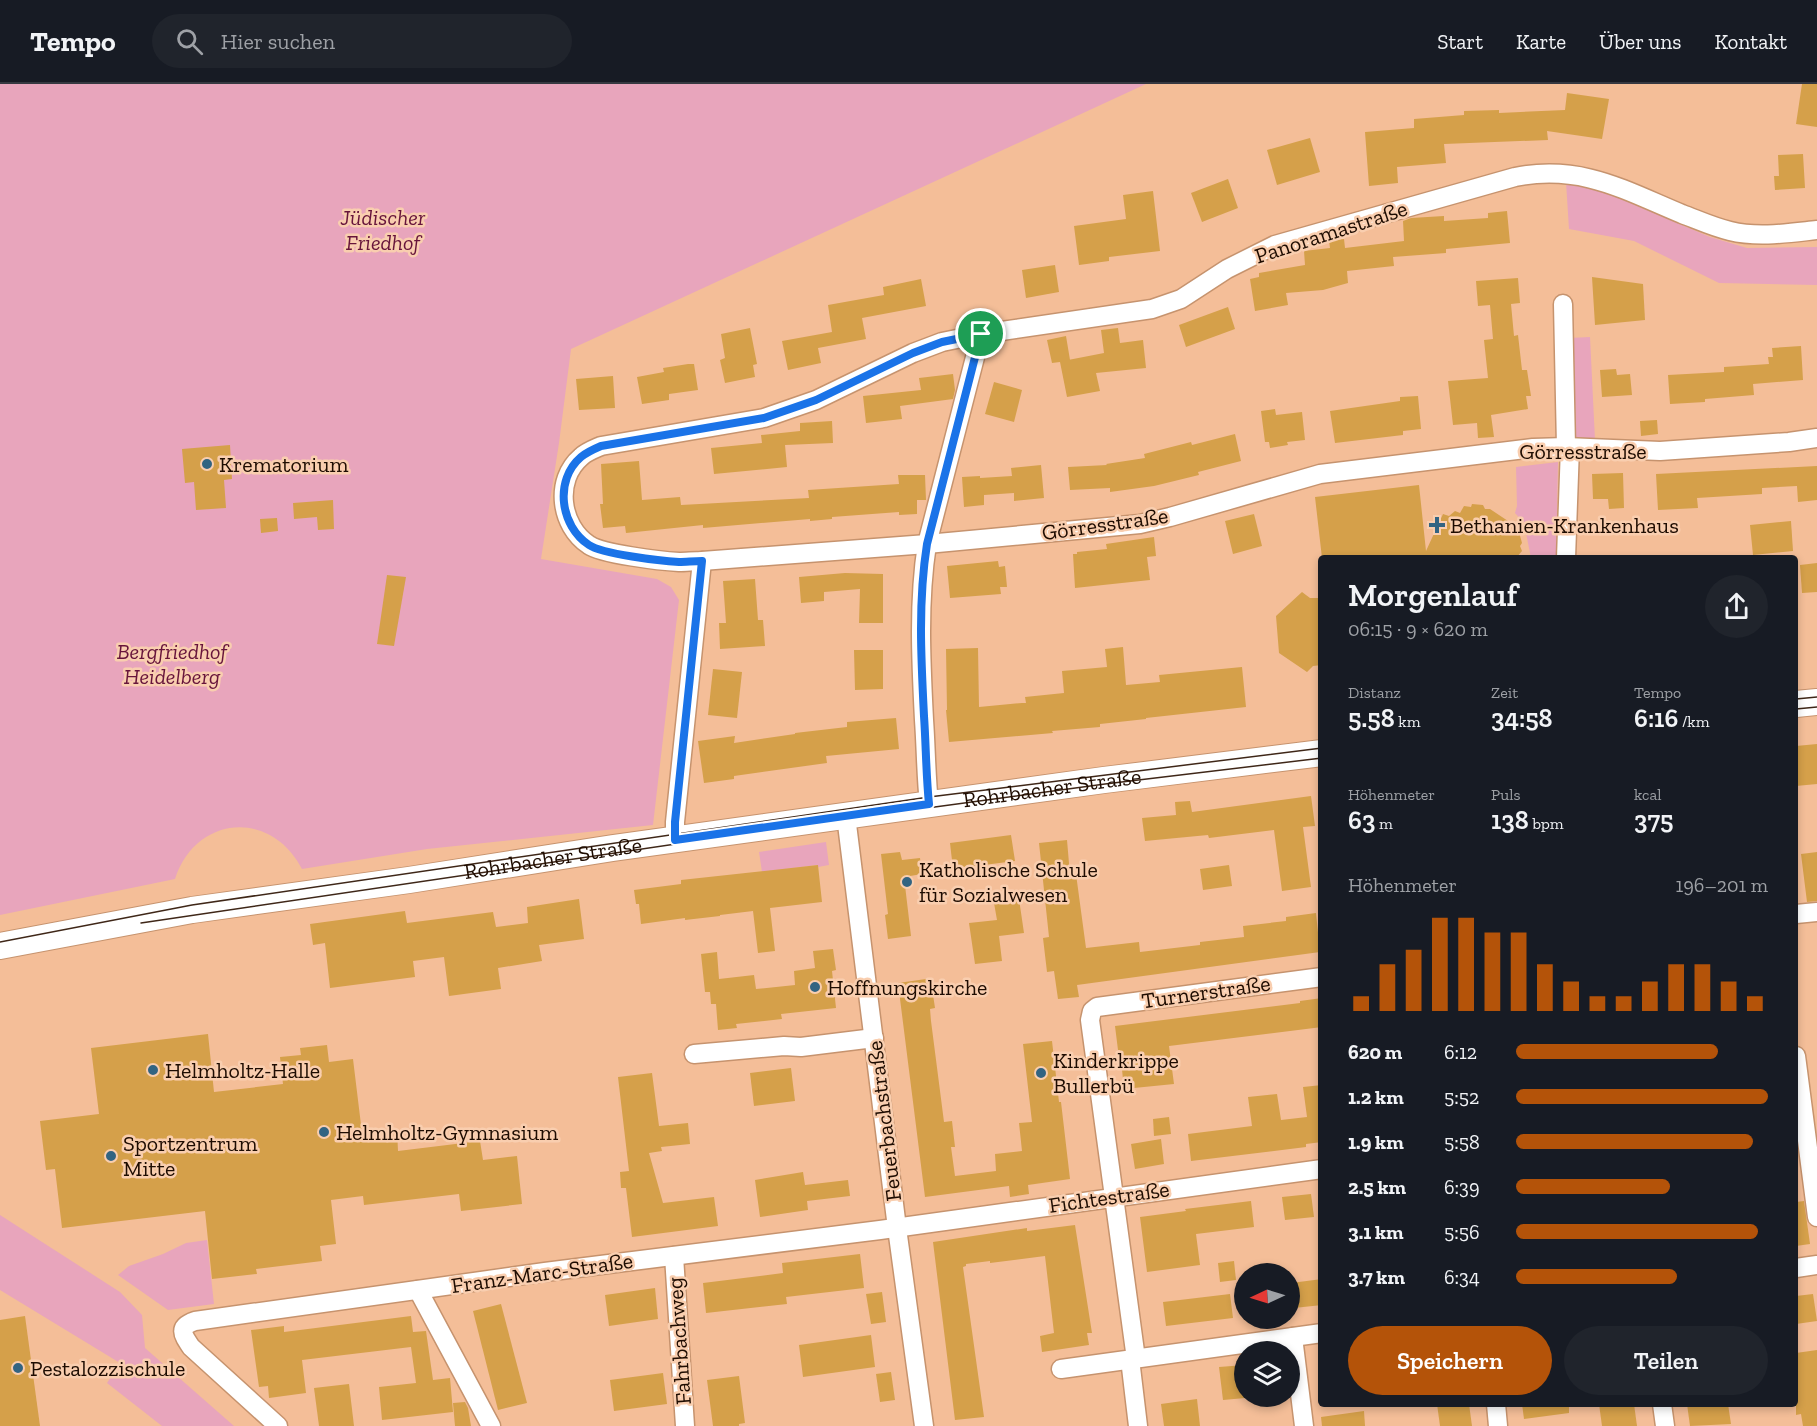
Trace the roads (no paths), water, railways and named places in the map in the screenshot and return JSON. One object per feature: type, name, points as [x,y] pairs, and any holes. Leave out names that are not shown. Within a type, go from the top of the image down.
[{"type":"main road","points":[[1798,704],[1817,702]]},
{"type":"main road","name":"Rohrbacher Straße","points":[[0,946],[192,910],[1115,778],[1318,753]]},
{"type":"street","name":"Panoramastraße","points":[[702,561],[678,562],[607,552],[589,545],[571,527],[564,507],[565,486],[572,466],[581,456],[601,446],[764,418],[787,411],[942,342],[981,334],[1152,309],[1181,299],[1227,269],[1275,245],[1534,173],[1562,173],[1588,177],[1731,232],[1755,234],[1817,231]]},
{"type":"street","points":[[1563,304],[1568,447],[1566,555]]},
{"type":"street","points":[[929,804],[922,673],[921,612],[924,567],[927,544],[981,334]]},
{"type":"street","name":"Görresstraße","points":[[702,561],[927,544],[1140,524],[1320,474],[1513,451],[1568,447],[1660,451],[1817,438]]},
{"type":"street","points":[[675,840],[702,561]]},
{"type":"street","name":"Feuerbachstraße","points":[[846,816],[924,1426]]},
{"type":"street","points":[[1798,914],[1817,912]]},
{"type":"street","name":"Turnerstraße","points":[[1115,1196],[1090,1020],[1092,1011],[1097,1007],[1318,978]]},
{"type":"street","points":[[694,1054],[784,1046],[801,1047],[874,1038]]},
{"type":"street","points":[[1798,1105],[1817,1216]]},
{"type":"street","name":"Fichtestraße","points":[[897,1228],[1318,1170]]},
{"type":"street","points":[[1115,1196],[1138,1426]]},
{"type":"street","name":"Franz-Marc-Straße","points":[[278,1426],[191,1347],[183,1336],[183,1328],[187,1323],[555,1270],[897,1228]]},
{"type":"street","name":"Fahrbachweg","points":[[674,1256],[685,1426]]},
{"type":"street","points":[[1798,1268],[1817,1265]]},
{"type":"street","points":[[418,1290],[491,1426]]},
{"type":"street","points":[[1061,1369],[1318,1334]]},
{"type":"street","points":[[1293,1337],[1304,1426]]},
{"type":"street","points":[[1496,1407],[1498,1426]]},
{"type":"street","points":[[1662,1407],[1665,1426]]},
{"type":"tram line","points":[[1798,699],[1817,697]]},
{"type":"tram line","points":[[1798,709],[1817,707]]},
{"type":"tram line","points":[[0,942],[192,905],[929,797],[1318,748]]},
{"type":"tram line","points":[[141,923],[846,819],[1318,758]]},
{"type":"place","name":"Krematorium","points":[[207,464]]},
{"type":"place","name":"Bethanien-Krankenhaus","points":[[1437,525]]},
{"type":"place","name":"Katholische Schule für Sozialwesen","points":[[907,882]]},
{"type":"place","name":"Hoffnungskirche","points":[[815,987]]},
{"type":"place","name":"Helmholtz-Halle","points":[[153,1070]]},
{"type":"place","name":"Kinderkrippe Bullerbü","points":[[1041,1073]]},
{"type":"place","name":"Helmholtz-Gymnasium","points":[[324,1132]]},
{"type":"place","name":"Sportzentrum Mitte","points":[[111,1156]]},
{"type":"place","name":"Pestalozzischule","points":[[18,1368]]},
{"type":"park label","name":"Jüdischer Friedhof","points":[[383,230]]},
{"type":"park label","name":"Bergfriedhof Heidelberg","points":[[172,664]]}]
